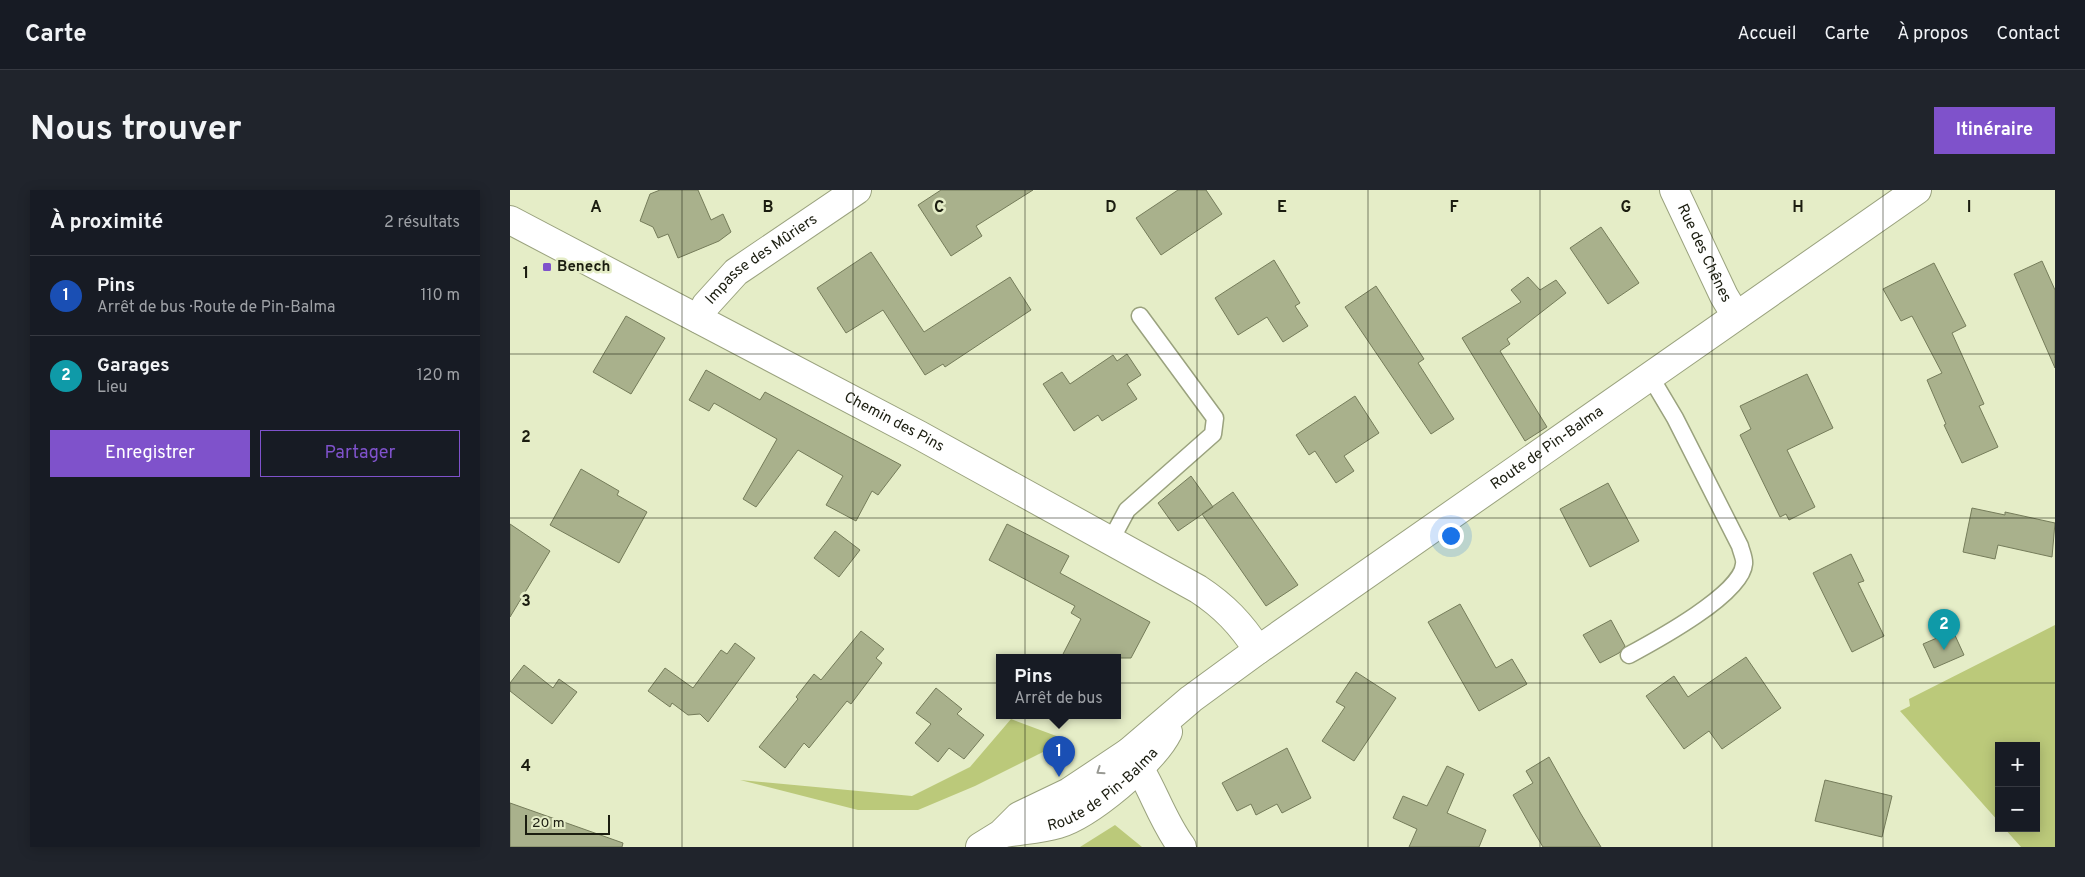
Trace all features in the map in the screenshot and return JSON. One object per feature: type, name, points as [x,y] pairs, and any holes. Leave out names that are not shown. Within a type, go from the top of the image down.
[{"type":"street","name":"Impasse des Mûriers","points":[[699,319],[706,305],[736,272],[825,199],[858,190]]},
{"type":"street","name":"Rue des Chênes","points":[[1674,190],[1724,296],[1736,316]]},
{"type":"street","name":"Route de Pin-Balma","points":[[991,841],[1019,816],[1134,759],[1165,739],[1180,710],[1191,699],[1258,650],[1917,190]]},
{"type":"street","name":"Chemin des Pins","points":[[510,220],[919,434],[1111,540],[1220,604],[1235,618],[1258,650]]},
{"type":"street","points":[[1134,759],[1172,834],[1182,847]]},
{"type":"lane","points":[[1111,540],[1127,510],[1213,434],[1215,418],[1140,316]]},
{"type":"lane","points":[[1629,655],[1717,601],[1736,584],[1744,565],[1735,537],[1675,418],[1650,376]]},
{"type":"green space","points":[[2055,625],[2055,847],[2021,847],[2008,832],[2040,832],[2040,742],[1995,742],[1995,818],[1900,711],[1910,706],[1909,699]]},
{"type":"green space","points":[[1011,719],[1067,740],[975,786],[918,810],[858,810],[740,780],[912,796],[970,767]]},
{"type":"green space","points":[[1115,825],[1142,847],[1080,847]]},
{"type":"building","points":[[660,190],[698,190],[711,220],[723,214],[731,232],[719,241],[678,258],[668,234],[658,238],[653,227],[640,221],[650,194]]},
{"type":"building","points":[[941,190],[1033,190],[976,226],[982,236],[951,256],[918,205]]},
{"type":"building","points":[[1178,190],[1206,190],[1222,214],[1161,255],[1136,218]]},
{"type":"building","points":[[1601,227],[1639,283],[1608,304],[1570,248]]},
{"type":"building","points":[[871,252],[924,332],[1010,277],[1031,310],[945,367],[943,364],[925,375],[883,310],[846,333],[817,288]]},
{"type":"building","points":[[1274,260],[1300,303],[1295,306],[1308,326],[1283,342],[1267,317],[1238,335],[1215,298]]},
{"type":"building","points":[[2042,261],[2055,290],[2055,368],[2014,274]]},
{"type":"building","points":[[1934,263],[1966,326],[1952,333],[1984,404],[1979,406],[1998,447],[1962,463],[1944,425],[1946,424],[1927,380],[1942,373],[1912,316],[1901,321],[1883,289]]},
{"type":"building","points":[[1528,277],[1540,290],[1556,280],[1566,293],[1507,339],[1510,344],[1500,351],[1547,427],[1525,441],[1462,338],[1521,302],[1511,290]]},
{"type":"building","points":[[1376,286],[1424,359],[1418,363],[1454,419],[1431,434],[1345,307]]},
{"type":"building","points":[[626,316],[665,338],[631,394],[593,372]]},
{"type":"building","points":[[1127,354],[1141,375],[1127,384],[1137,399],[1102,421],[1098,415],[1074,431],[1043,384],[1062,372],[1070,384],[1113,355],[1117,361]]},
{"type":"building","points":[[706,370],[760,400],[765,392],[901,465],[878,495],[872,491],[856,521],[826,505],[843,476],[798,450],[756,507],[743,499],[777,439],[714,403],[709,411],[689,400]]},
{"type":"building","points":[[1807,374],[1833,428],[1787,450],[1815,507],[1789,520],[1786,514],[1780,517],[1740,435],[1751,429],[1740,406]]},
{"type":"building","points":[[1355,396],[1379,433],[1344,456],[1354,471],[1336,483],[1315,451],[1309,455],[1296,435]]},
{"type":"building","points":[[581,469],[619,491],[617,495],[647,512],[619,563],[550,525]]},
{"type":"building","points":[[1191,476],[1213,507],[1178,531],[1158,503]]},
{"type":"building","points":[[1608,483],[1639,541],[1590,567],[1560,509]]},
{"type":"building","points":[[1233,492],[1298,585],[1266,606],[1202,514]]},
{"type":"building","points":[[1972,508],[2005,515],[2005,512],[2055,523],[2052,557],[1998,545],[1995,559],[1963,552]]},
{"type":"building","points":[[510,524],[550,551],[510,617]]},
{"type":"building","points":[[1007,524],[1069,556],[1060,573],[1150,622],[1131,658],[1121,658],[1121,654],[1063,654],[1081,619],[1071,613],[1075,606],[989,560]]},
{"type":"building","points":[[835,531],[860,550],[839,577],[814,558]]},
{"type":"building","points":[[1851,554],[1864,581],[1858,583],[1884,636],[1852,652],[1813,573]]},
{"type":"building","points":[[1460,604],[1496,668],[1512,659],[1527,684],[1479,711],[1428,622]]},
{"type":"building","points":[[1611,620],[1625,646],[1619,653],[1600,663],[1583,635]]},
{"type":"building","points":[[861,631],[884,649],[876,658],[882,663],[851,704],[847,701],[809,748],[804,743],[785,768],[759,747],[798,699],[796,697],[814,674],[821,680]]},
{"type":"building","points":[[1953,631],[1964,655],[1934,668],[1923,644]]},
{"type":"building","points":[[735,643],[755,658],[708,722],[700,714],[688,715],[672,703],[670,707],[648,691],[665,668],[693,688],[721,650],[727,654]]},
{"type":"building","points":[[1746,657],[1781,708],[1722,749],[1709,731],[1684,749],[1646,696],[1674,676],[1688,697]]},
{"type":"building","points":[[524,665],[553,688],[559,679],[577,692],[552,724],[510,691],[510,683]]},
{"type":"building","points":[[1356,672],[1396,698],[1354,761],[1322,741],[1345,707],[1336,702]]},
{"type":"building","points":[[936,688],[962,709],[957,714],[984,735],[964,759],[949,748],[938,762],[915,743],[931,724],[916,713]]},
{"type":"building","points":[[1287,748],[1311,798],[1282,813],[1277,804],[1256,815],[1251,804],[1237,811],[1222,783]]},
{"type":"building","points":[[1549,757],[1601,847],[1543,847],[1531,827],[1513,795],[1533,783],[1526,771]]},
{"type":"building","points":[[1447,766],[1464,774],[1447,813],[1486,830],[1479,847],[1409,847],[1417,829],[1393,818],[1403,796],[1427,806]]},
{"type":"building","points":[[1825,780],[1892,796],[1882,837],[1815,821]]},
{"type":"building","points":[[510,803],[623,843],[622,847],[510,847]]},
{"type":"place","name":"Benech","points":[[547,267]]},
{"type":"place","name":"Garages","points":[[1944,650]]},
{"type":"place","name":"Pins","points":[[1059,777]]}]
